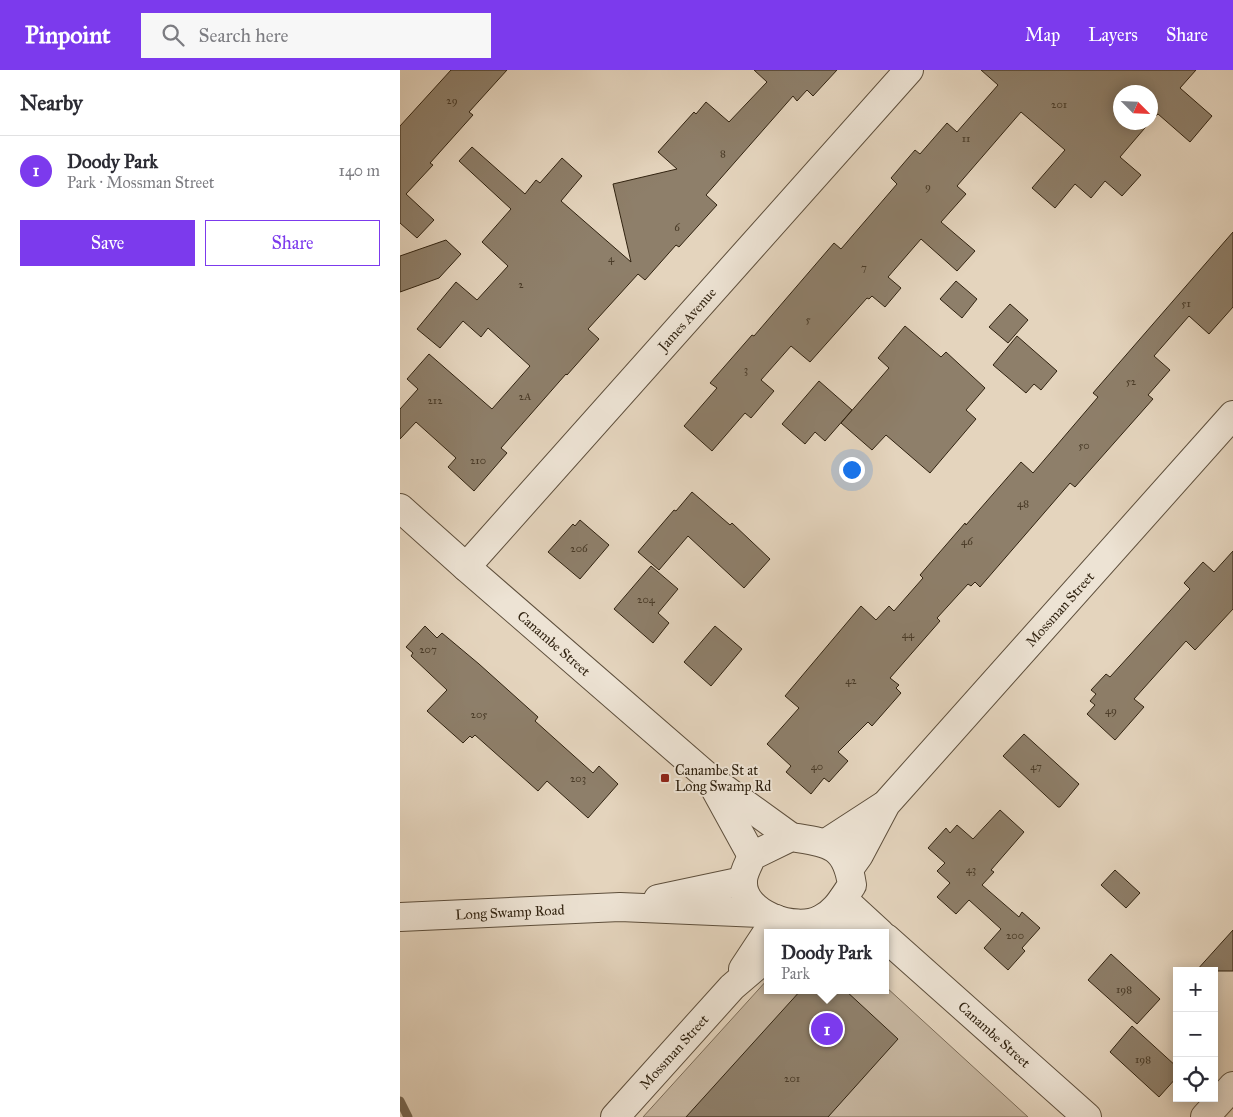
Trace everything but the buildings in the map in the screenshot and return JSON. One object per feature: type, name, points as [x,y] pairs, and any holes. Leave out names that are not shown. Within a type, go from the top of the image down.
[{"type":"street","name":"James Avenue","points":[[466,567],[909,70]]},
{"type":"street","name":"Mossman Street","points":[[849,869],[859,855],[886,804],[1233,415]]},
{"type":"street","name":"Canambe Street","points":[[400,508],[708,777],[791,837]]},
{"type":"street","name":"Canambe Street","points":[[708,777],[752,856]]},
{"type":"street","name":"Mossman Street","points":[[826,843],[886,804]]},
{"type":"street","points":[[791,922],[834,911],[852,885],[849,869],[842,854],[826,843],[791,837],[752,856],[743,881],[746,897],[791,922],[830,929]]},
{"type":"street","name":"Long Swamp Road","points":[[620,908],[743,881]]},
{"type":"street","points":[[843,899],[876,929]]},
{"type":"street","name":"Long Swamp Road","points":[[400,917],[620,908],[791,922]]},
{"type":"street","name":"Canambe Street","points":[[891,945],[1087,1117]]},
{"type":"street","name":"Mossman Street","points":[[615,1117],[764,952]]},
{"type":"street","name":"Mossman Street","points":[[732,987],[764,959]]},
{"type":"street","points":[[1205,1117],[1233,1086]]},
{"type":"shaded area","points":[[764,983],[764,994],[889,994],[889,990],[1028,1117],[643,1117]]},
{"type":"waterway","points":[[400,1101],[408,1117]]},
{"type":"place","name":"Canambe St at Long Swamp Rd","points":[[665,778]]},
{"type":"place","name":"Doody Park","points":[[827,1029]]}]
